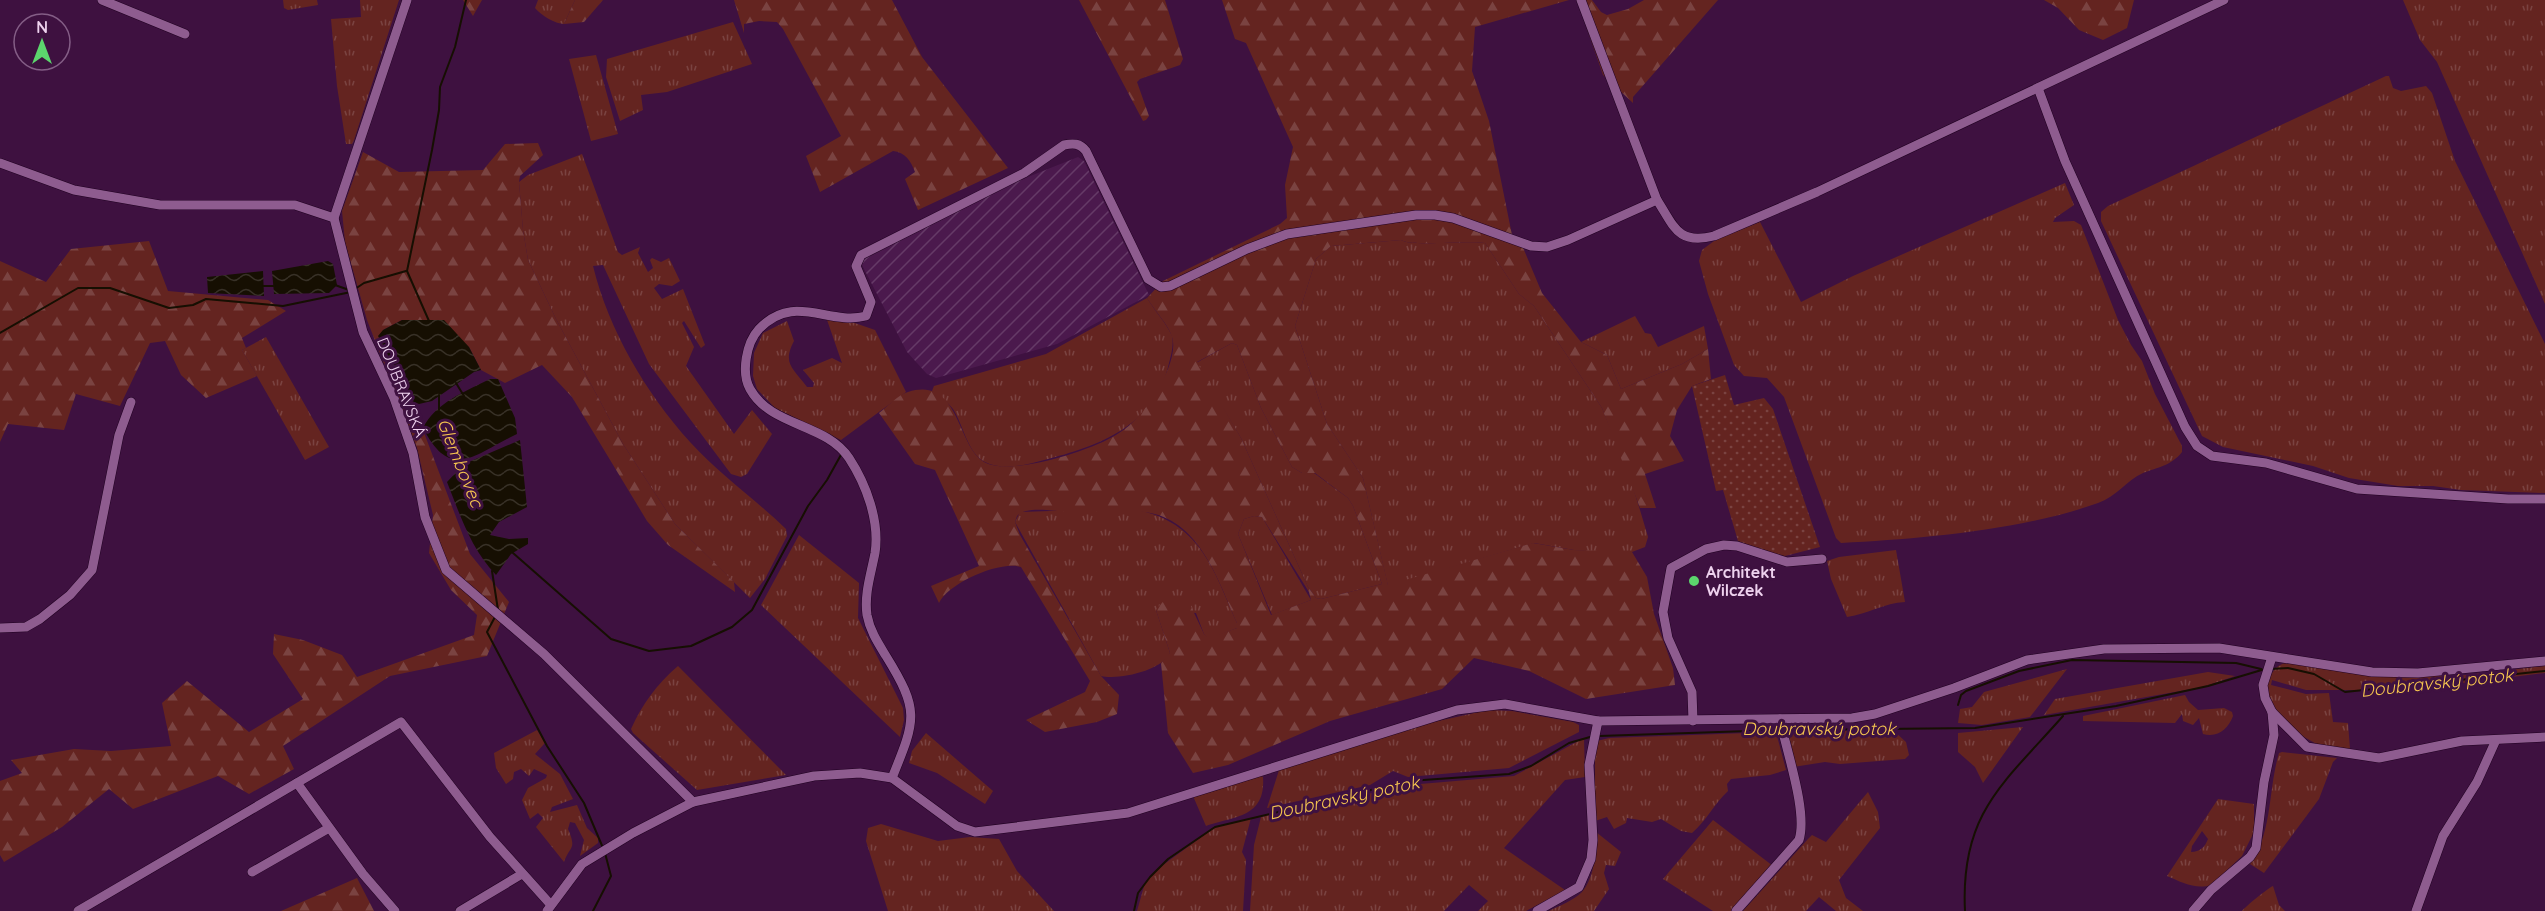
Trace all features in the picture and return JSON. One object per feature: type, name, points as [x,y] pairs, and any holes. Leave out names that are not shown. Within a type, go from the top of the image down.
[{"type":"street","points":[[102,0],[185,34]]},
{"type":"street","points":[[0,163],[74,190],[160,205],[295,205],[334,218],[407,0]]},
{"type":"street","points":[[1581,0],[1657,200],[1679,233],[1697,240],[1714,236],[1817,192],[2224,0]]},
{"type":"street","points":[[2038,88],[2065,160],[2185,427],[2197,446],[2212,456],[2266,464],[2357,489],[2508,500],[2545,499]]},
{"type":"street","points":[[892,778],[908,735],[911,701],[900,676],[876,640],[867,615],[867,591],[876,550],[874,520],[859,477],[848,456],[839,447],[772,412],[758,401],[748,387],[748,348],[754,335],[768,321],[797,310],[866,316],[871,302],[856,266],[861,255],[1024,173],[1064,145],[1071,144],[1077,144],[1086,151],[1148,279],[1161,287],[1170,286],[1266,240],[1287,234],[1416,214],[1435,215],[1453,218],[1531,246],[1547,248],[1657,200]]},
{"type":"street","name":"DOUBRAVSKÁ","points":[[334,218],[363,332],[398,409],[413,453],[425,516],[446,570],[544,654],[693,802]]},
{"type":"street","points":[[0,628],[26,627],[40,619],[70,595],[92,570],[119,435],[131,402]]},
{"type":"street","points":[[1693,721],[1692,692],[1668,638],[1663,612],[1671,567],[1706,549],[1724,545],[1737,546],[1788,562],[1822,559]]},
{"type":"street","points":[[78,911],[402,722],[490,837],[549,908],[582,864],[633,833],[693,802],[814,776],[860,773],[892,778],[957,826],[975,832],[1128,813],[1458,710],[1505,704],[1598,721],[1852,718],[1875,714],[2027,660],[2104,649],[2219,648],[2372,672],[2418,673],[2545,661]]},
{"type":"street","points":[[2272,657],[2263,685],[2265,698],[2272,712],[2307,747],[2379,758],[2462,741],[2545,737]]},
{"type":"street","points":[[2193,911],[2211,890],[2250,857],[2256,848],[2264,782],[2274,735],[2272,712]]},
{"type":"street","points":[[1736,911],[1800,840],[1803,829],[1801,807],[1780,719]]},
{"type":"street","points":[[1537,911],[1579,887],[1591,859],[1593,840],[1589,765],[1598,721]]},
{"type":"street","points":[[2416,911],[2443,836],[2477,782],[2496,741]]},
{"type":"street","points":[[297,783],[363,874],[395,911]]},
{"type":"street","points":[[252,872],[329,828]]},
{"type":"street","points":[[460,911],[522,874]]},
{"type":"shaded area","points":[[1078,157],[1084,161],[1149,295],[1057,344],[936,378],[927,374],[907,352],[862,265],[864,259],[1013,183]]},
{"type":"green space","points":[[283,0],[317,0],[318,5],[288,10],[284,8]]},
{"type":"green space","points":[[360,0],[399,0],[354,140],[352,144],[346,144],[337,86],[331,19],[361,17]]},
{"type":"green space","points":[[463,0],[482,0],[473,16]]},
{"type":"green space","points":[[538,0],[575,0],[564,24],[560,24],[544,16],[535,8]]},
{"type":"green space","points":[[575,0],[603,0],[584,22],[564,24]]},
{"type":"green space","points":[[734,0],[892,0],[922,57],[1008,168],[918,210],[905,179],[915,172],[904,155],[893,151],[820,192],[806,156],[841,136],[783,29],[777,22],[759,21],[744,24],[744,33]]},
{"type":"green space","points":[[1079,0],[1165,0],[1183,59],[1180,65],[1137,82],[1149,116],[1146,120],[1143,121]]},
{"type":"green space","points":[[1222,0],[1569,0],[1475,27],[1472,71],[1489,121],[1512,235],[1519,238],[1542,293],[1581,342],[1607,355],[1621,389],[1682,364],[1708,349],[1711,379],[1692,386],[1677,410],[1670,436],[1684,461],[1645,474],[1656,508],[1640,508],[1602,408],[1534,306],[1519,294],[1485,243],[1416,243],[1401,240],[1331,246],[1316,259],[1295,326],[1327,424],[1363,478],[1388,585],[1533,543],[1574,550],[1632,552],[1647,577],[1654,614],[1673,668],[1675,685],[1586,699],[1529,671],[1474,658],[1442,689],[1330,721],[1228,765],[1193,773],[1168,733],[1161,663],[1170,653],[1156,610],[1162,602],[1169,599],[1187,598],[1204,634],[1209,638],[1237,628],[1237,623],[1204,554],[1193,538],[1179,526],[1163,517],[1135,511],[1034,510],[1017,516],[1015,522],[1020,535],[1101,676],[1119,695],[1117,714],[1097,722],[1045,732],[1026,720],[1085,692],[1090,681],[1021,567],[1001,567],[976,575],[953,588],[944,595],[939,603],[931,586],[979,566],[935,470],[915,464],[879,413],[904,393],[925,390],[938,394],[948,403],[975,453],[984,462],[996,466],[1031,464],[1089,448],[1123,431],[1140,415],[1161,384],[1170,364],[1173,350],[1170,332],[1147,298],[1163,281],[1280,224],[1287,218],[1285,185],[1293,147],[1246,43],[1235,39]],"holes":[[[1232,343],[1237,345],[1261,408],[1292,467],[1302,473],[1315,473],[1348,498],[1353,506],[1382,584],[1321,599],[1316,598],[1308,587],[1241,438],[1197,362]],[[1254,516],[1262,517],[1309,592],[1311,600],[1271,615],[1238,534],[1244,519]]]},
{"type":"green space","points":[[1577,0],[1592,0],[1601,12],[1607,15],[1628,9],[1644,0],[1718,0],[1633,97],[1633,103],[1603,75]]},
{"type":"green space","points":[[2044,0],[2134,0],[2127,28],[2103,40],[2079,30],[2058,8]]},
{"type":"green space","points":[[2403,0],[2545,0],[2545,304],[2437,62],[2420,40]]},
{"type":"green space","points":[[733,22],[752,64],[667,92],[641,95],[643,110],[620,121],[606,77],[607,59]]},
{"type":"green space","points":[[596,55],[618,134],[591,141],[569,59]]},
{"type":"green space","points":[[2389,76],[2393,88],[2401,91],[2426,86],[2432,93],[2455,161],[2545,344],[2545,493],[2398,486],[2349,478],[2313,466],[2223,447],[2202,436],[2101,221],[2101,212],[2108,206]]},
{"type":"green space","points":[[538,143],[543,155],[520,176],[519,182],[528,260],[556,319],[623,444],[675,524],[734,582],[735,592],[668,545],[647,521],[572,397],[542,365],[505,383],[481,370],[469,347],[402,320],[383,330],[384,353],[412,401],[470,554],[509,602],[487,656],[390,676],[283,746],[294,769],[249,794],[218,776],[133,809],[109,789],[62,827],[4,862],[0,855],[0,781],[22,773],[11,760],[74,749],[111,751],[171,746],[162,703],[187,681],[249,732],[303,699],[273,654],[274,634],[303,640],[342,655],[357,677],[474,635],[477,615],[451,590],[429,553],[433,515],[417,448],[367,320],[345,242],[342,211],[363,152],[399,172],[483,170],[505,144]]},
{"type":"green space","points":[[582,154],[618,252],[622,255],[640,247],[638,253],[648,272],[653,268],[650,260],[652,258],[661,262],[669,258],[680,281],[672,286],[659,284],[654,288],[662,299],[683,289],[705,345],[701,348],[684,321],[682,323],[694,347],[686,366],[734,434],[752,410],[772,434],[747,474],[741,477],[731,474],[649,364],[603,265],[593,266],[619,337],[644,382],[659,403],[701,454],[786,529],[787,536],[765,579],[750,598],[675,524],[623,444],[556,319],[528,260],[519,182],[528,175]]},
{"type":"green space","points":[[2065,183],[2074,205],[2055,218],[2053,222],[2074,221],[2081,225],[2118,320],[2142,361],[2155,394],[2182,446],[2182,452],[2169,463],[2137,476],[2104,500],[2069,512],[1971,532],[1841,543],[1836,538],[1784,397],[1767,378],[1744,376],[1734,365],[1708,294],[1699,261],[1702,250],[1714,241],[1760,222],[1801,302],[1853,276]]},
{"type":"green space","points":[[1401,240],[1416,243],[1485,243],[1519,294],[1534,306],[1602,408],[1627,469],[1640,510],[1648,537],[1645,547],[1632,552],[1614,553],[1574,550],[1534,543],[1388,586],[1363,478],[1327,424],[1295,326],[1316,259],[1331,246]]},
{"type":"green space","points":[[149,241],[168,291],[268,300],[286,311],[242,338],[246,348],[242,350],[257,376],[206,398],[181,375],[165,341],[150,343],[120,406],[76,394],[64,430],[8,424],[0,442],[0,261],[46,282],[71,249]]},
{"type":"green space","points":[[1147,298],[1172,336],[1169,363],[1162,385],[1151,403],[1138,418],[1104,440],[1030,464],[1007,467],[992,465],[979,458],[974,452],[953,409],[932,391],[934,386],[1046,354]]},
{"type":"green space","points":[[1635,316],[1645,333],[1651,334],[1658,347],[1704,326],[1708,349],[1682,364],[1621,389],[1607,355],[1581,342]]},
{"type":"green space","points":[[826,317],[849,321],[875,330],[906,392],[841,440],[775,408],[757,389],[753,376],[754,353],[763,333],[787,321],[794,341],[789,361],[807,387],[813,387],[814,383],[803,370],[832,358],[842,363]]},
{"type":"green space","points":[[266,337],[329,447],[305,460],[242,350]]},
{"type":"green space","points":[[1232,343],[1237,345],[1261,408],[1292,467],[1302,473],[1314,473],[1348,498],[1353,506],[1382,584],[1321,599],[1316,598],[1308,587],[1241,438],[1196,363]]},
{"type":"green space","points":[[1725,375],[1734,405],[1764,398],[1773,409],[1820,547],[1781,557],[1738,541],[1723,490],[1716,491],[1692,386]]},
{"type":"green space","points":[[1112,509],[1149,513],[1183,530],[1195,542],[1214,572],[1237,623],[1237,628],[1209,639],[1204,634],[1196,613],[1156,610],[1170,653],[1165,659],[1158,665],[1139,673],[1118,677],[1101,676],[1015,522],[1020,512]]},
{"type":"green space","points":[[1254,516],[1262,517],[1311,600],[1272,615],[1238,534],[1244,519]]},
{"type":"green space","points":[[799,535],[859,583],[858,618],[903,708],[904,720],[900,737],[761,605]]},
{"type":"green space","points":[[1896,550],[1905,602],[1890,604],[1847,617],[1831,579],[1827,561],[1839,557]]},
{"type":"green space","points":[[2285,663],[2418,676],[2457,676],[2545,666],[2545,673],[2408,690],[2306,690],[2272,680],[2271,685],[2306,694],[2329,693],[2333,722],[2348,723],[2350,749],[2321,746],[2291,728],[2275,712],[2269,703],[2268,683],[2274,670]]},
{"type":"green space","points":[[678,666],[786,775],[697,790],[633,733],[631,729],[645,703],[663,680]]},
{"type":"green space","points":[[2067,669],[2030,717],[1982,725],[1958,723],[1960,709],[1972,707],[1984,692]]},
{"type":"green space","points":[[2208,672],[2235,676],[2203,687],[2044,715],[2055,699]]},
{"type":"green space","points":[[2185,695],[2198,710],[2224,708],[2232,712],[2233,716],[2228,725],[2218,733],[2208,735],[2203,734],[2199,718],[2193,725],[2183,721],[2182,714],[2175,723],[2083,721],[2083,716]]},
{"type":"green space","points":[[1488,710],[1512,711],[1573,722],[1579,725],[1579,732],[1509,768],[1408,777],[1393,771],[1370,785],[1267,808],[1280,767],[1398,730]]},
{"type":"green space","points":[[2023,727],[1983,783],[1975,767],[1958,752],[1958,733]]},
{"type":"green space","points":[[1788,728],[1896,733],[1906,742],[1909,755],[1905,759],[1840,764],[1825,762],[1793,767],[1785,731]]},
{"type":"green space","points":[[537,730],[545,743],[535,754],[560,774],[573,799],[552,807],[550,812],[577,805],[587,828],[598,838],[598,843],[580,856],[584,840],[575,823],[570,822],[568,829],[572,847],[564,862],[536,827],[543,818],[538,813],[530,819],[522,800],[528,788],[546,778],[547,775],[534,769],[529,776],[521,769],[514,772],[513,779],[506,784],[496,768],[494,753]]},
{"type":"green space","points":[[1776,732],[1786,770],[1770,775],[1731,779],[1727,784],[1728,791],[1692,833],[1681,831],[1661,819],[1652,822],[1627,818],[1626,823],[1614,829],[1607,817],[1595,821],[1595,744],[1597,741],[1609,738]]},
{"type":"green space","points":[[926,733],[993,791],[985,804],[937,773],[909,763],[912,751]]},
{"type":"green space","points":[[1584,738],[1585,777],[1565,780],[1504,848],[1565,890],[1526,911],[1478,911],[1488,901],[1469,885],[1444,911],[1250,911],[1254,845],[1261,817],[1409,785],[1514,776]]},
{"type":"green space","points":[[2279,753],[2337,758],[2333,762],[2319,799],[2264,873],[2250,864],[2263,838]]},
{"type":"green space","points":[[1260,775],[1263,777],[1263,790],[1254,808],[1237,817],[1206,826],[1193,796]]},
{"type":"green space","points":[[1868,792],[1878,812],[1880,828],[1839,880],[1846,898],[1863,911],[1836,911],[1819,897],[1806,911],[1743,911],[1812,835],[1826,842]]},
{"type":"green space","points":[[2218,799],[2254,804],[2254,832],[2242,856],[2211,885],[2194,886],[2167,876]],"holes":[[[2202,831],[2208,839],[2202,849],[2191,852],[2192,846]]]},
{"type":"green space","points":[[1251,818],[1242,852],[1246,860],[1243,911],[1137,911],[1145,883],[1163,865],[1215,827]]},
{"type":"green space","points":[[1713,820],[1773,866],[1731,911],[1713,911],[1663,879]]},
{"type":"green space","points":[[881,824],[938,841],[970,837],[999,839],[1017,871],[1054,911],[888,911],[866,841],[868,828]]},
{"type":"green space","points":[[1596,832],[1621,852],[1615,866],[1606,865],[1604,873],[1609,889],[1594,911],[1549,911],[1575,898],[1586,886],[1594,864]]},
{"type":"green space","points":[[357,878],[374,911],[281,911]]},
{"type":"green space","points":[[2273,886],[2279,905],[2285,911],[2242,911],[2257,898]]},
{"type":"water","points":[[328,261],[333,264],[337,285],[329,293],[274,294],[272,271]]},
{"type":"water","points":[[263,271],[264,296],[208,293],[207,277]]},
{"type":"water","points":[[402,320],[444,320],[469,347],[481,370],[474,372],[432,401],[419,404],[412,401],[378,336],[383,330]]},
{"type":"water","points":[[490,379],[498,379],[515,418],[517,434],[475,456],[453,459],[443,455],[433,445],[423,428],[428,419],[435,411],[461,393]]},
{"type":"water","points":[[520,440],[527,507],[499,522],[490,535],[509,539],[528,538],[528,544],[511,554],[496,575],[473,543],[447,482],[464,464]]},
{"type":"waterway","name":"Glembovec","points":[[429,321],[407,271],[432,150],[439,110],[440,87],[455,47],[466,0]]},
{"type":"waterway","points":[[355,289],[364,283],[406,271]]},
{"type":"waterway","points":[[335,285],[349,290]]},
{"type":"waterway","points":[[263,286],[275,286]]},
{"type":"waterway","points":[[0,333],[78,288],[110,288],[169,308],[193,305],[206,299],[283,306],[351,292]]},
{"type":"waterway","points":[[456,383],[464,396]]},
{"type":"waterway","name":"Glembovec","points":[[439,395],[439,410]]},
{"type":"waterway","points":[[513,553],[611,639],[649,651],[691,646],[732,627],[752,610],[808,506],[827,480],[842,453]]},
{"type":"waterway","name":"Glembovec","points":[[492,571],[498,610]]},
{"type":"waterway","name":"Glembovec","points":[[496,615],[487,632],[547,746],[584,803],[603,848]]},
{"type":"waterway","points":[[1958,705],[1961,695],[1966,691],[2019,671],[2072,660],[2236,663],[2261,669]]},
{"type":"waterway","name":"Doubravský potok","points":[[2270,669],[2288,668],[2314,674],[2345,692],[2545,671]]},
{"type":"waterway","name":"Doubravský potok","points":[[1785,730],[1975,728],[2116,706],[2208,686],[2265,669]]},
{"type":"waterway","points":[[1965,911],[1965,877],[1970,849],[1978,824],[2005,781],[2063,716]]},
{"type":"waterway","name":"Doubravský potok","points":[[1599,736],[1779,730]]},
{"type":"waterway","name":"Doubravský potok","points":[[1134,911],[1138,893],[1150,877],[1168,859],[1215,827],[1409,781],[1509,774],[1531,766],[1569,743],[1590,737]]},
{"type":"waterway","name":"Glembovec","points":[[593,911],[611,876],[605,853]]},
{"type":"place","name":"Architekt Wilczek","points":[[1694,581]]}]
